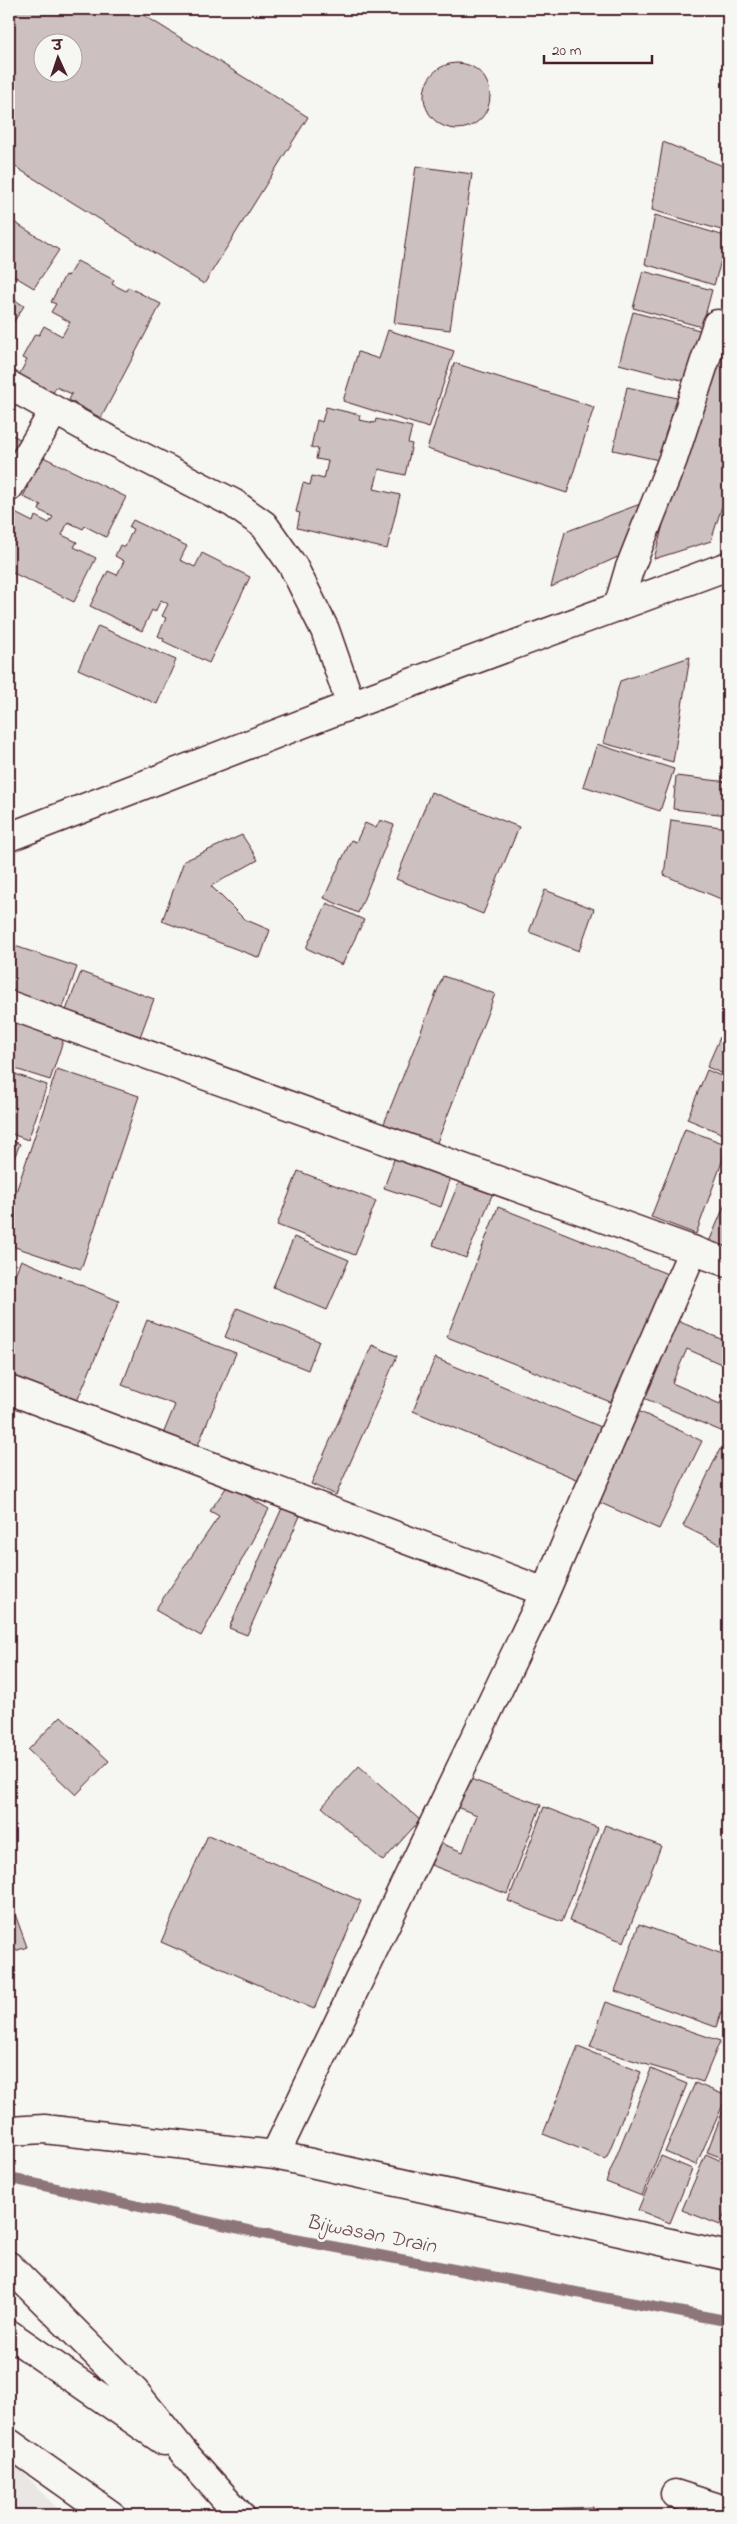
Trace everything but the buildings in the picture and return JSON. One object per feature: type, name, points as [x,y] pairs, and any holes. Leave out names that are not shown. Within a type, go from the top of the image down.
[{"type":"street","points":[[618,607],[629,570],[673,458],[717,324]]},
{"type":"street","points":[[9,384],[54,411],[233,503],[264,525],[293,566],[325,630],[351,705]]},
{"type":"street","points":[[9,487],[54,411]]},
{"type":"street","points":[[9,837],[351,705],[618,607],[727,563]]},
{"type":"street","points":[[9,1005],[728,1264]]},
{"type":"street","points":[[275,2155],[546,1592],[693,1250]]},
{"type":"street","points":[[9,1390],[546,1592]]},
{"type":"street","points":[[9,2131],[44,2129],[275,2155],[725,2249]]},
{"type":"street","points":[[9,2266],[135,2392],[185,2454],[240,2515]]},
{"type":"street","points":[[9,2334],[185,2454]]},
{"type":"street","points":[[9,2443],[111,2515]]},
{"type":"street","points":[[675,2494],[728,2512]]},
{"type":"shaded area","points":[[9,2457],[63,2515],[9,2515]]},
{"type":"waterway","name":"Bijwasan Drain","points":[[9,2178],[260,2233],[728,2321]]}]
